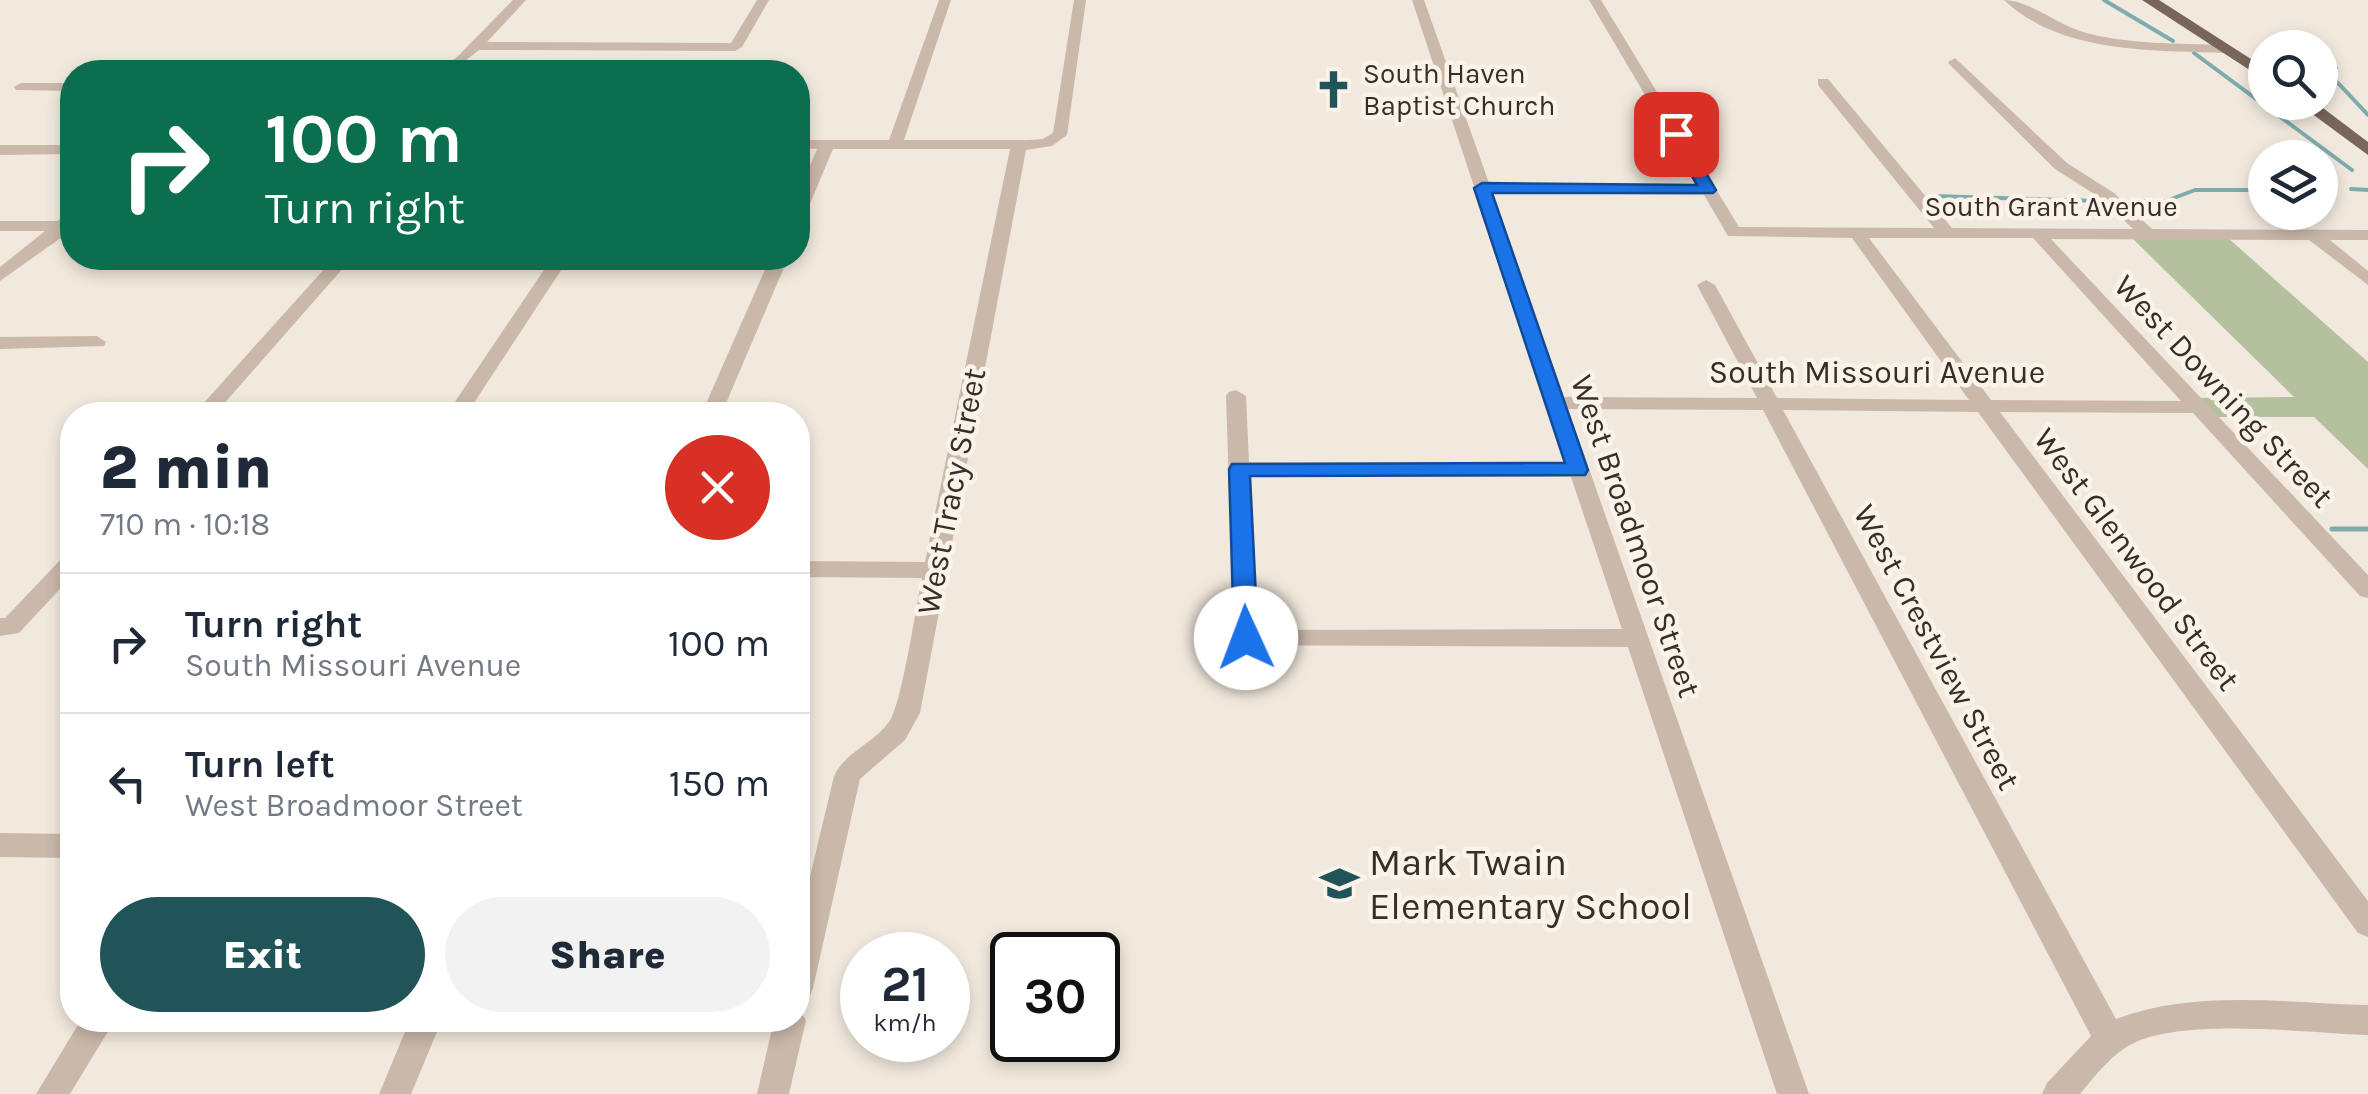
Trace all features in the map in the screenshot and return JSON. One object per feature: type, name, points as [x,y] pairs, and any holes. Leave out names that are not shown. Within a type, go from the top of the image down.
[{"type":"main road","points":[[2149,0],[2248,63]]},
{"type":"main road","points":[[2328,120],[2368,150]]},
{"type":"street","points":[[458,60],[520,0]]},
{"type":"street","points":[[476,46],[735,47],[763,0]]},
{"type":"street","points":[[895,144],[945,0]]},
{"type":"street","points":[[810,144],[1047,143],[1060,135],[1080,0]]},
{"type":"street","name":"West Broadmoor Street","points":[[1418,0],[1794,1094]]},
{"type":"street","points":[[1595,0],[1708,190]]},
{"type":"street","points":[[2010,0],[2030,14],[2099,41],[2225,49]]},
{"type":"street","points":[[1954,62],[2062,166],[2100,189],[2148,234]]},
{"type":"street","points":[[1823,82],[1947,232]]},
{"type":"street","points":[[21,86],[60,87]]},
{"type":"street","points":[[810,184],[827,144]]},
{"type":"street","name":"West Tracy Street","points":[[810,936],[847,776],[860,760],[894,737],[905,721],[1019,145]]},
{"type":"street","points":[[0,150],[60,150]]},
{"type":"street","points":[[1482,188],[1708,190]]},
{"type":"street","name":"South Grant Avenue","points":[[1708,190],[1734,232],[2368,235]]},
{"type":"street","points":[[0,226],[60,223]]},
{"type":"street","points":[[0,276],[60,230]]},
{"type":"street","name":"West Glenwood Street","points":[[1856,232],[2368,924]]},
{"type":"street","name":"West Downing Street","points":[[2037,233],[2368,590]]},
{"type":"street","points":[[2312,234],[2368,280]]},
{"type":"street","points":[[216,402],[333,270]]},
{"type":"street","points":[[465,402],[552,270]]},
{"type":"street","points":[[717,402],[773,270]]},
{"type":"street","name":"West Crestview Street","points":[[1706,285],[2110,1040]]},
{"type":"street","points":[[0,343],[96,342]]},
{"type":"street","points":[[1236,396],[1246,638],[1638,638]]},
{"type":"street","name":"South Missouri Avenue","points":[[1555,403],[2198,407]]},
{"type":"street","points":[[1240,469],[1578,470]]},
{"type":"street","points":[[810,570],[936,570]]},
{"type":"street","points":[[6,627],[60,575]]},
{"type":"street","points":[[0,846],[60,846]]},
{"type":"street","points":[[2058,1094],[2110,1040],[2134,1026],[2181,1017],[2368,1020]]},
{"type":"street","points":[[52,1094],[91,1032]]},
{"type":"street","points":[[395,1094],[421,1032]]},
{"type":"street","points":[[773,1094],[787,1032]]},
{"type":"green space","points":[[2132,238],[2228,238],[2368,362],[2368,469],[2314,417],[2216,417],[2200,398],[2294,397]]},
{"type":"waterway","points":[[2104,0],[2173,41]]},
{"type":"waterway","points":[[2194,53],[2352,170]]},
{"type":"waterway","points":[[2338,83],[2368,115]]},
{"type":"waterway","points":[[2351,189],[2368,190]]},
{"type":"waterway","points":[[2126,201],[2166,201],[2195,190],[2248,190]]},
{"type":"waterway","points":[[1933,196],[2098,201]]},
{"type":"waterway","points":[[2332,529],[2368,529]]},
{"type":"place","name":"South Haven Baptist Church","points":[[1333,89]]},
{"type":"place","name":"Mark Twain Elementary School","points":[[1339,884]]},
{"type":"route","points":[[1246,638],[1240,469],[1578,470],[1482,188],[1708,190],[1676,134]]}]
